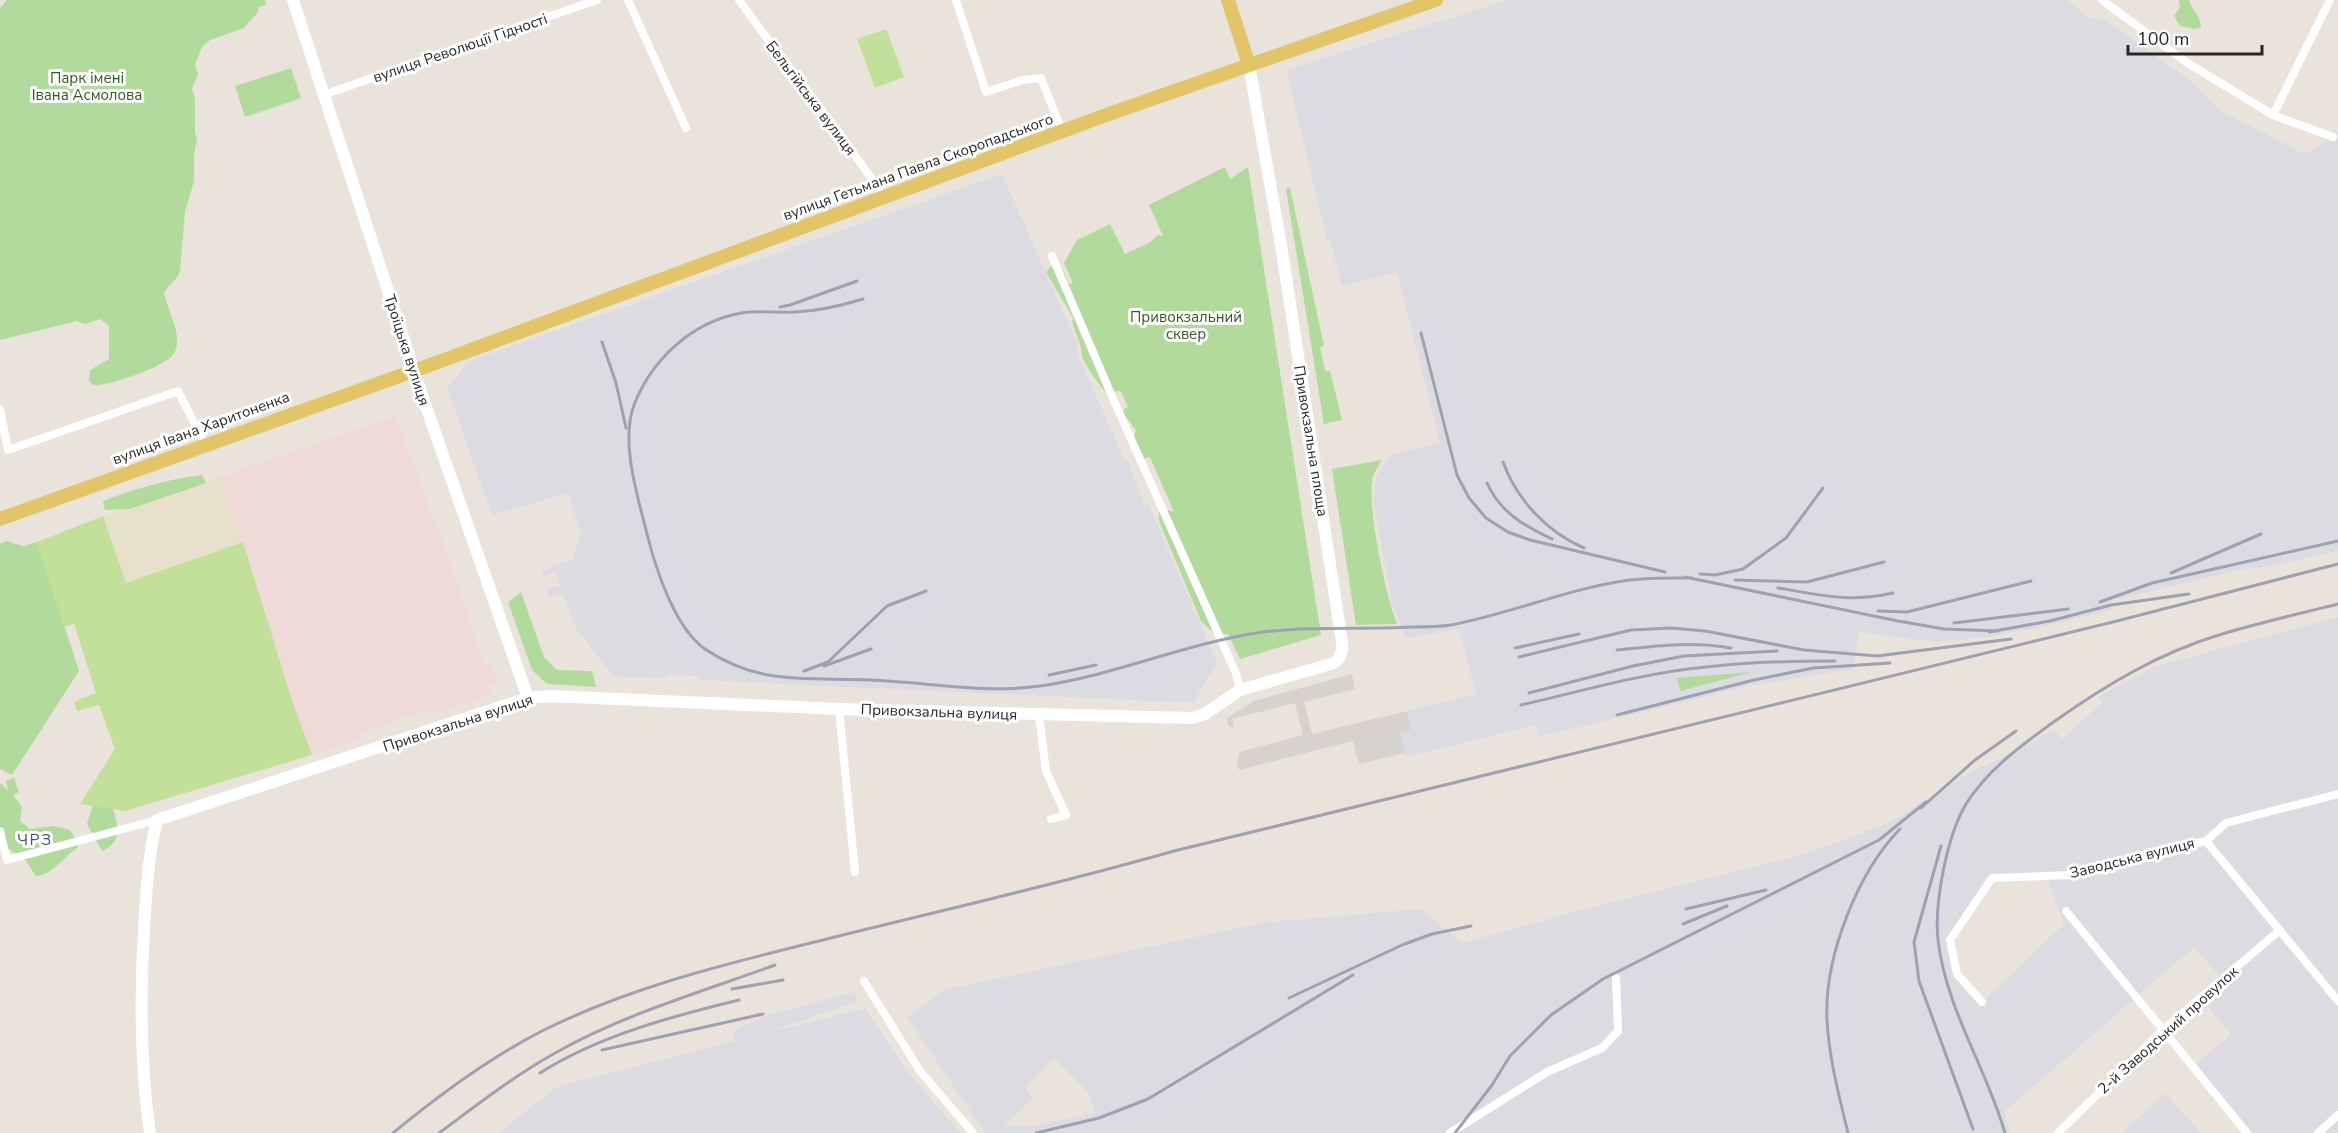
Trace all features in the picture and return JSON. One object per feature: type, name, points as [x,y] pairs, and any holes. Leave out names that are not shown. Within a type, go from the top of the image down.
[{"type":"main road","name":"Троїцька вулиця","points":[[293,0],[414,371],[528,698]]},
{"type":"main road","points":[[1228,0],[1249,65]]},
{"type":"main road","name":"вулиця Гетьмана Павла Скоропадського","points":[[414,371],[1062,131],[1436,0]]},
{"type":"main road","name":"Привокзальна площа","points":[[1192,718],[1205,714],[1240,690],[1334,663],[1342,655],[1343,650],[1281,245],[1249,65]]},
{"type":"main road","name":"вулиця Івана Харитоненка","points":[[0,519],[414,371]]},
{"type":"main road","name":"Привокзальна вулиця","points":[[157,820],[528,698],[550,696],[839,709],[1192,718]]},
{"type":"main road","points":[[149,1127],[140,1033],[146,897],[152,841],[157,820]]},
{"type":"street","name":"вулиця Революції Гідності","points":[[323,94],[597,0]]},
{"type":"street","points":[[628,0],[686,128]]},
{"type":"street","name":"Бельгійська вулиця","points":[[739,0],[838,131],[883,196]]},
{"type":"street","points":[[956,0],[986,92],[1023,80],[1041,78],[1062,131]]},
{"type":"street","points":[[2102,0],[2186,62],[2273,115],[2333,137]]},
{"type":"street","points":[[2273,115],[2331,0]]},
{"type":"street","points":[[1052,256],[1235,671],[1240,690]]},
{"type":"street","points":[[0,410],[8,450],[178,391],[206,444]]},
{"type":"street","points":[[839,709],[855,872]]},
{"type":"street","points":[[1039,715],[1046,771],[1066,815],[1051,819]]},
{"type":"street","name":"Заводська вулиця","points":[[1982,1002],[1957,974],[1950,940],[1992,878],[2071,875],[2206,841],[2226,823],[2338,794]]},
{"type":"street","points":[[0,831],[7,860],[157,820]]},
{"type":"street","points":[[2206,841],[2338,1001]]},
{"type":"street","points":[[2066,911],[2247,1133]]},
{"type":"street","name":"2-й Заводський провулок","points":[[2058,1133],[2164,1029],[2280,930]]},
{"type":"street","points":[[1450,1133],[1547,1072],[1602,1048],[1618,1031],[1616,978]]},
{"type":"street","points":[[864,981],[920,1071],[973,1133]]},
{"type":"street","points":[[2318,1133],[2338,1115]]},
{"type":"shaded area","points":[[1507,0],[2066,0],[2090,18],[2106,20],[2194,84],[2219,110],[2305,154],[2326,140],[2330,142],[2338,131],[2338,551],[2276,565],[2240,570],[2110,601],[2112,610],[1987,637],[1935,642],[1860,632],[1852,669],[1744,687],[1539,737],[1535,725],[1406,757],[1400,732],[1412,729],[1407,711],[1476,694],[1459,629],[1406,638],[1392,603],[1373,501],[1376,477],[1390,455],[1440,443],[1397,272],[1342,286],[1330,240],[1327,240],[1286,70]]},
{"type":"shaded area","points":[[1002,174],[1077,343],[1077,352],[1125,461],[1128,460],[1144,503],[1149,505],[1217,663],[1193,703],[700,680],[696,676],[668,675],[664,679],[613,676],[575,627],[563,594],[549,598],[546,590],[560,585],[556,573],[544,576],[542,570],[573,559],[581,534],[568,493],[492,515],[447,388],[469,361]]},
{"type":"shaded area","points":[[396,416],[465,604],[484,665],[491,663],[497,682],[488,685],[491,695],[429,716],[426,710],[362,733],[363,740],[312,755],[291,697],[222,476]]},
{"type":"shaded area","points":[[222,476],[243,542],[126,583],[103,516]]},
{"type":"shaded area","points":[[2338,617],[2338,1133],[2246,1133],[2194,1066],[2231,1034],[2207,1006],[2228,986],[2194,947],[2004,1112],[2010,1133],[985,1133],[907,1017],[946,989],[1267,922],[1421,909],[1462,943],[1581,910],[1805,854],[1890,822],[1971,772],[2038,740],[2054,729],[2062,739],[2102,703],[2098,697],[2156,666]],"holes":[[[2046,876],[2064,924],[1982,1002],[1957,974],[1950,940],[1992,878]],[[1054,1058],[1089,1093],[1095,1113],[1032,1126],[1004,1126],[1033,1098],[1025,1088]]]},
{"type":"shaded area","points":[[1352,674],[1355,689],[1304,702],[1312,734],[1407,711],[1412,729],[1400,733],[1405,753],[1359,764],[1353,741],[1239,770],[1237,762],[1240,752],[1303,735],[1295,703],[1232,719],[1234,728],[1228,726],[1227,718],[1254,701]]},
{"type":"shaded area","points":[[854,992],[858,1002],[761,1034],[865,1008],[910,1075],[960,1133],[499,1133],[556,1087],[735,1041],[733,1031],[770,1014]]},
{"type":"shaded area","points":[[2165,1093],[2201,1133],[2122,1133]]},
{"type":"green space","name":"Парк імені Івана Асмолова","points":[[7,0],[265,0],[266,5],[258,7],[258,12],[244,28],[210,40],[202,47],[195,64],[198,74],[192,89],[195,99],[197,138],[194,154],[194,181],[185,212],[180,271],[164,292],[176,332],[177,346],[173,355],[166,360],[147,371],[122,380],[100,385],[93,385],[89,381],[90,370],[109,359],[109,326],[100,319],[85,324],[77,321],[0,340],[0,8]]},
{"type":"green space","points":[[2179,0],[2189,0],[2201,27],[2194,29],[2180,26],[2174,16],[2180,7]]},
{"type":"green space","points":[[886,29],[904,77],[875,88],[857,39]]},
{"type":"green space","points":[[291,68],[301,98],[245,117],[235,86]]},
{"type":"green space","name":"Привокзальний сквер","points":[[1225,167],[1230,179],[1248,167],[1321,635],[1240,659],[1228,634],[1213,632],[1201,621],[1159,521],[1159,512],[1164,509],[1174,512],[1150,457],[1143,459],[1133,440],[1136,430],[1123,413],[1128,407],[1121,391],[1106,392],[1089,369],[1082,356],[1073,318],[1046,272],[1053,264],[1057,265],[1064,271],[1069,284],[1073,283],[1064,263],[1077,240],[1110,224],[1125,254],[1149,243],[1158,235],[1163,236],[1149,205]]},
{"type":"green space","points":[[1290,188],[1324,346],[1320,347],[1325,371],[1330,371],[1342,420],[1324,424],[1286,189]]},
{"type":"green space","points":[[1382,460],[1373,476],[1372,507],[1383,573],[1397,624],[1356,625],[1332,469]]},
{"type":"green space","points":[[202,475],[206,483],[130,509],[105,510],[103,501],[164,482]]},
{"type":"green space","points":[[103,516],[126,583],[243,542],[291,697],[312,755],[125,811],[80,804],[115,749],[99,705],[77,711],[74,702],[96,693],[74,624],[64,627],[37,542]]},
{"type":"green space","points":[[6,541],[24,546],[37,542],[79,671],[12,775],[0,769],[0,544]]},
{"type":"green space","points":[[521,592],[544,657],[557,670],[592,671],[596,687],[547,684],[532,670],[508,602]]},
{"type":"green space","points":[[1752,672],[1680,691],[1677,678]]},
{"type":"green space","points":[[14,778],[19,792],[13,795],[22,807],[20,821],[30,829],[54,826],[70,830],[78,843],[77,848],[53,869],[42,875],[36,876],[24,858],[0,844],[0,783],[8,790],[6,781]]},
{"type":"green space","points":[[93,804],[113,809],[117,822],[116,839],[102,851],[87,824]]},
{"type":"railway","points":[[780,307],[857,281]]},
{"type":"railway","points":[[863,299],[813,311],[741,313],[706,325],[690,334],[663,358],[651,372],[634,405],[629,436],[632,470],[661,581],[676,613],[694,640],[725,661],[745,669],[805,679],[891,681],[997,689],[1040,686],[1093,675],[1250,634],[1310,629],[1446,626],[1601,585],[1640,579],[1693,578]]},
{"type":"railway","points":[[1421,333],[1457,475],[1469,498],[1486,518],[1508,532],[1530,540],[1665,572]]},
{"type":"railway","points":[[602,342],[616,383],[626,428]]},
{"type":"railway","points":[[1503,462],[1516,489],[1535,513],[1558,533],[1584,548]]},
{"type":"railway","points":[[1487,483],[1499,502],[1514,517],[1552,539]]},
{"type":"railway","points":[[1700,574],[1715,575],[1743,569],[1786,538],[1823,488]]},
{"type":"railway","points":[[2171,573],[2261,534]]},
{"type":"railway","points":[[2100,602],[2152,583],[2338,541]]},
{"type":"railway","points":[[1735,580],[1807,582],[1884,562]]},
{"type":"railway","points":[[393,1133],[465,1078],[542,1031],[611,1001],[682,977],[1174,851],[2117,621],[2338,564]]},
{"type":"railway","points":[[1685,577],[1944,629],[1998,631]]},
{"type":"railway","points":[[1878,611],[1907,612],[2031,581]]},
{"type":"railway","points":[[1778,588],[1849,598],[1893,593]]},
{"type":"railway","points":[[804,671],[828,662],[887,606],[926,591]]},
{"type":"railway","points":[[1989,632],[2050,621],[2111,605],[2189,594]]},
{"type":"railway","points":[[2005,1133],[1949,990],[1938,940],[1938,908],[1943,870],[1953,834],[1966,804],[1995,769],[2018,749],[2074,708],[2134,671],[2197,642],[2338,604]]},
{"type":"railway","points":[[1954,623],[2068,609]]},
{"type":"railway","points":[[1519,657],[1631,630],[1671,628],[1705,631],[1804,650],[1877,656],[2011,639]]},
{"type":"railway","points":[[1515,648],[1579,634]]},
{"type":"railway","points":[[1617,650],[1688,645],[1731,648]]},
{"type":"railway","points":[[824,666],[871,649]]},
{"type":"railway","points":[[1529,693],[1633,666],[1684,656],[1777,651]]},
{"type":"railway","points":[[1521,705],[1613,683],[1682,670],[1754,663],[1835,661]]},
{"type":"railway","points":[[1617,715],[1754,680],[1813,668],[1890,663]]},
{"type":"railway","points":[[1049,675],[1096,665]]},
{"type":"railway","points":[[1921,808],[1975,760],[2016,731]]},
{"type":"railway","points":[[1455,1133],[1492,1085],[1510,1056],[1551,1015],[1603,979],[1879,840],[1926,802]]},
{"type":"railway","points":[[1848,1133],[1828,1034],[1831,970],[1837,944],[1857,892],[1884,847],[1900,829]]},
{"type":"railway","points":[[1941,846],[1914,942],[1919,981],[1973,1129]]},
{"type":"railway","points":[[1686,909],[1766,890]]},
{"type":"railway","points":[[1683,924],[1727,906]]},
{"type":"railway","points":[[1289,998],[1402,945],[1432,934],[1471,926]]},
{"type":"railway","points":[[439,1133],[526,1070],[582,1039],[664,1004],[775,965]]},
{"type":"railway","points":[[1036,1133],[1099,1118],[1148,1099],[1353,975]]},
{"type":"railway","points":[[732,989],[783,980]]},
{"type":"railway","points":[[540,1073],[586,1048],[611,1038],[662,1020],[739,1000]]},
{"type":"railway","points":[[602,1050],[763,1014]]},
{"type":"district","name":"ЧРЗ","points":[[35,839]]}]
